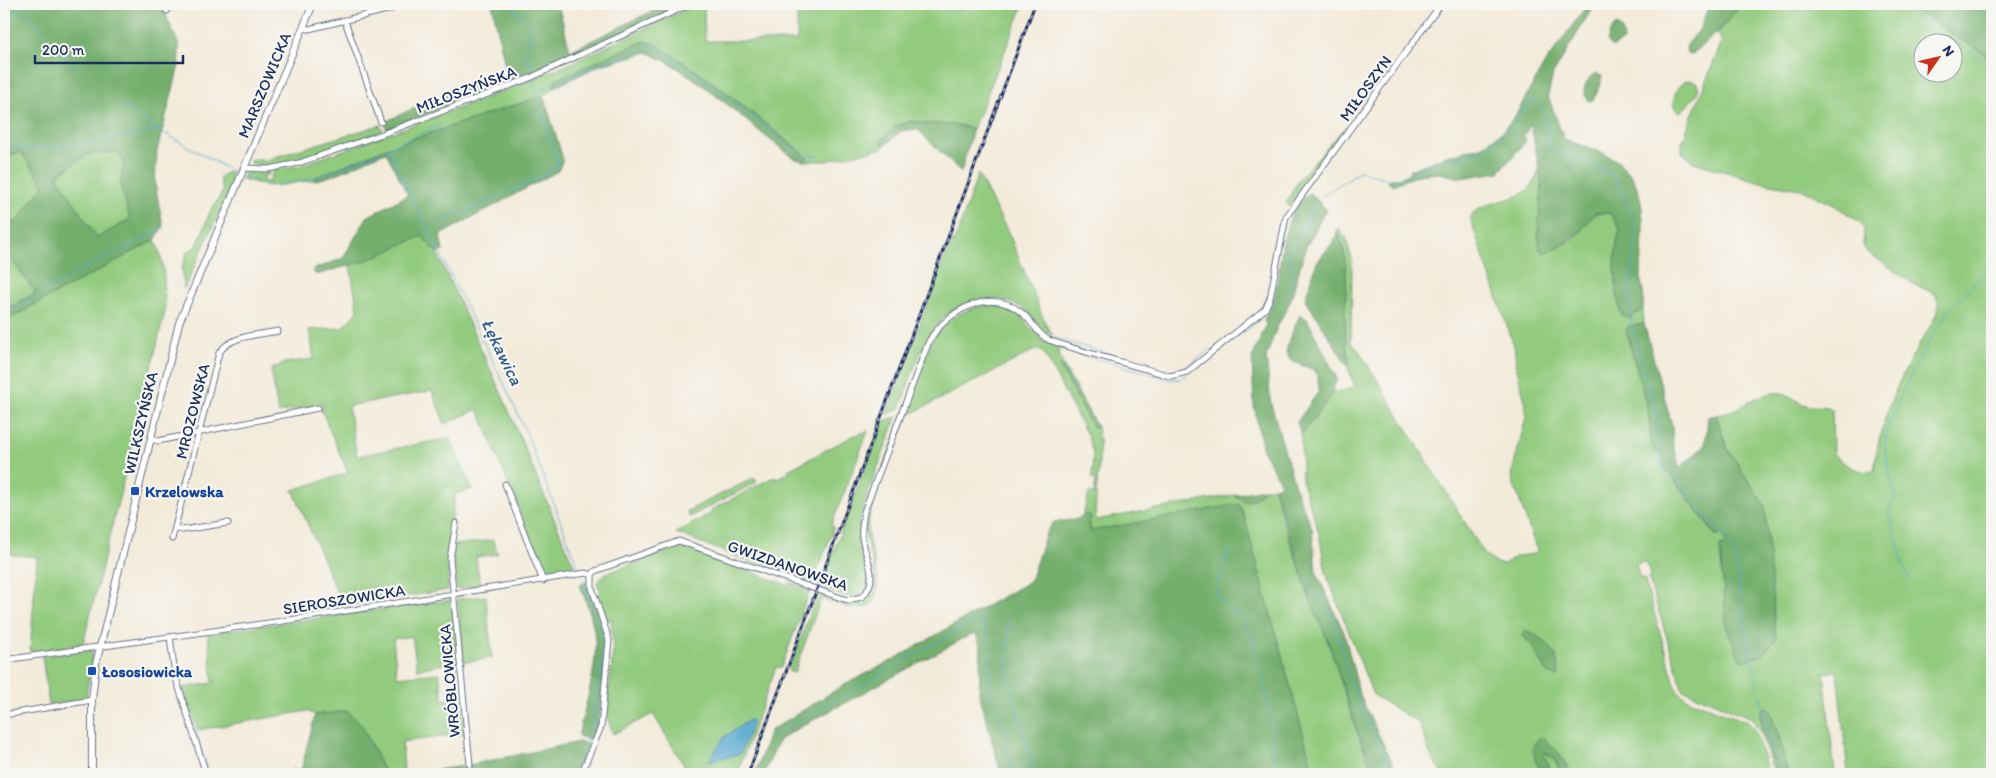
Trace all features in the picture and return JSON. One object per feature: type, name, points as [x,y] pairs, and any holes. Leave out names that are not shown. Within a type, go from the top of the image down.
[{"type":"street","points":[[164,4],[167,11]]},
{"type":"street","name":"MARSZOWICKA","points":[[240,176],[313,4]]},
{"type":"street","points":[[303,28],[309,29],[390,9],[395,4]]},
{"type":"street","name":"MIŁOSZYŃSKA","points":[[243,168],[268,169],[299,163],[385,133],[530,78],[690,4]]},
{"type":"street","name":"MIŁOSZYN","points":[[1046,339],[1170,376],[1187,372],[1265,309],[1270,298],[1284,224],[1308,186],[1441,4]]},
{"type":"street","points":[[345,20],[381,122]]},
{"type":"street","name":"WILKSZYŃSKA","points":[[92,774],[92,700],[100,645],[179,323],[240,176]]},
{"type":"street","name":"GWIZDANOWSKA","points":[[592,575],[604,566],[679,541],[847,600],[862,597],[871,586],[873,578],[862,536],[864,512],[934,334],[955,312],[975,304],[988,302],[1001,303],[1016,308],[1046,339]]},
{"type":"street","name":"MROZOWSKA","points":[[172,539],[221,349],[235,340],[278,331]]},
{"type":"street","points":[[151,439],[158,441],[318,408]]},
{"type":"street","points":[[505,484],[543,581]]},
{"type":"street","points":[[175,528],[182,530],[228,523]]},
{"type":"street","name":"WRÓBLOWICKA","points":[[456,523],[450,559],[470,764]]},
{"type":"street","name":"SIEROSZOWICKA","points":[[100,645],[454,595],[586,574],[592,575]]},
{"type":"street","points":[[581,774],[601,727],[609,640],[592,588],[592,575]]},
{"type":"street","points":[[170,636],[175,675],[206,774]]},
{"type":"street","points":[[4,660],[100,645]]},
{"type":"street","points":[[4,715],[92,700]]},
{"type":"green space","points":[[4,4],[161,4],[179,45],[179,66],[157,151],[155,184],[163,226],[155,240],[12,317],[7,320],[4,330],[4,310],[36,293],[4,249],[4,207],[15,224],[44,185],[21,152],[4,157]],"holes":[[[119,152],[124,162],[120,184],[130,219],[97,238],[57,176],[87,154]]]},
{"type":"green space","points":[[492,4],[558,4],[570,51],[661,7],[669,4],[684,4],[546,68],[386,129],[385,122],[426,102],[507,75]]},
{"type":"green space","points":[[697,4],[716,4],[704,9],[705,41],[797,41],[797,4],[1024,4],[973,129],[960,125],[932,125],[912,121],[895,127],[881,141],[885,145],[882,148],[826,161],[805,161],[808,158],[804,154],[715,84],[656,44],[555,80],[555,87],[542,96],[392,146],[316,177],[316,180],[270,186],[241,179],[245,172],[269,171],[268,175],[264,175],[263,180],[269,182],[273,171],[302,165],[459,108],[567,65]]},
{"type":"green space","points":[[1588,4],[1595,4],[1553,74],[1548,96],[1564,139],[1603,153],[1617,161],[1632,177],[1638,190],[1643,219],[1641,277],[1644,303],[1643,308],[1629,319],[1621,314],[1616,281],[1615,260],[1620,228],[1610,213],[1595,213],[1585,226],[1567,242],[1545,253],[1540,250],[1538,232],[1542,186],[1531,124],[1524,136],[1526,141],[1499,172],[1460,178],[1440,173],[1418,175],[1392,185],[1388,181],[1410,174],[1410,170],[1443,157],[1481,147],[1501,133],[1515,116],[1545,63]]},
{"type":"green space","points":[[1710,4],[1741,4],[1712,37],[1691,55],[1687,54],[1686,46],[1699,30]]},
{"type":"green space","points":[[1741,4],[1905,4],[1949,32],[1914,32],[1914,82],[1964,82],[1964,41],[1992,59],[1992,774],[1848,774],[1837,671],[1824,673],[1835,774],[1788,774],[1779,737],[1768,708],[1760,713],[1764,732],[1778,774],[1774,774],[1760,732],[1752,718],[1683,690],[1648,577],[1650,575],[1646,561],[1636,565],[1640,579],[1644,578],[1677,691],[1687,699],[1748,722],[1754,729],[1769,774],[1570,774],[1567,766],[1543,737],[1535,759],[1542,774],[1442,774],[1430,754],[1419,723],[1373,695],[1326,573],[1319,533],[1302,482],[1301,435],[1330,397],[1333,388],[1335,393],[1355,387],[1347,365],[1350,362],[1346,346],[1345,329],[1346,277],[1342,245],[1337,232],[1339,228],[1344,238],[1346,237],[1352,263],[1351,343],[1356,346],[1485,555],[1496,563],[1504,565],[1517,556],[1534,554],[1537,551],[1511,476],[1526,417],[1525,401],[1517,370],[1514,346],[1470,218],[1482,207],[1510,199],[1527,191],[1533,184],[1540,166],[1542,186],[1538,232],[1566,244],[1575,238],[1595,213],[1610,213],[1620,228],[1616,249],[1615,271],[1621,314],[1639,313],[1643,308],[1644,324],[1630,326],[1626,331],[1649,414],[1650,436],[1654,450],[1661,453],[1673,478],[1715,535],[1721,534],[1728,544],[1720,547],[1727,629],[1765,506],[1727,448],[1716,415],[1773,393],[1785,394],[1806,405],[1823,406],[1832,409],[1833,454],[1857,470],[1874,471],[1882,427],[1892,399],[1904,372],[1937,312],[1938,301],[1935,294],[1912,283],[1866,251],[1863,245],[1864,229],[1860,222],[1834,205],[1801,189],[1764,183],[1693,162],[1682,152],[1682,143],[1688,126],[1722,41],[1717,34]],"holes":[[[1523,636],[1557,655],[1548,673],[1533,647]]]},
{"type":"green space","points":[[1905,4],[1992,4],[1992,59],[1964,41],[1964,32],[1949,32]]},
{"type":"green space","points":[[1616,25],[1622,32],[1623,41],[1613,47],[1607,42],[1610,32]]},
{"type":"green space","points":[[644,41],[656,44],[715,84],[808,158],[805,161],[796,159],[706,87],[667,62],[647,52],[598,66],[555,87],[555,80]]},
{"type":"green space","points":[[1595,73],[1602,76],[1593,100],[1589,101],[1584,94],[1585,87],[1588,80]]},
{"type":"green space","points":[[1688,80],[1696,82],[1699,87],[1697,94],[1682,111],[1678,111],[1674,107],[1674,98],[1678,88]]},
{"type":"green space","points":[[542,96],[545,100],[563,159],[558,171],[440,235],[443,251],[437,253],[422,236],[365,261],[316,275],[312,270],[343,258],[367,217],[408,195],[386,152],[334,175],[316,180],[316,177],[392,146]]},
{"type":"green space","points":[[912,121],[973,129],[961,172],[917,129],[901,131],[885,145],[880,141],[895,127]]},
{"type":"green space","points":[[380,125],[383,130],[316,156],[278,165],[262,166],[250,163],[250,160],[265,160]]},
{"type":"green space","points":[[1342,130],[1344,131],[1289,207],[1286,203],[1299,179]]},
{"type":"green space","points":[[21,152],[44,185],[15,224],[4,207],[4,157]]},
{"type":"green space","points":[[119,152],[124,162],[120,184],[131,219],[97,238],[57,176],[87,154]]},
{"type":"green space","points":[[227,172],[235,176],[234,181],[184,289],[182,268],[187,252],[197,246],[210,212],[223,191],[219,178]]},
{"type":"green space","points":[[978,174],[1010,236],[1046,325],[1053,335],[1044,331],[1026,310],[1005,301],[989,299],[962,306],[947,315],[936,327],[918,358],[900,408],[886,415],[944,259],[958,232]]},
{"type":"green space","points":[[1310,193],[1326,209],[1305,249],[1290,302],[1277,327],[1266,357],[1271,404],[1297,493],[1312,528],[1316,572],[1344,632],[1359,692],[1398,774],[1376,774],[1357,730],[1328,641],[1310,600],[1274,487],[1281,484],[1263,451],[1254,406],[1252,358],[1266,325],[1264,320],[1274,298],[1287,227],[1292,214],[1300,202]]},
{"type":"green space","points":[[1337,232],[1345,260],[1345,329],[1346,346],[1350,362],[1347,365],[1305,299],[1317,262],[1334,241]]},
{"type":"green space","points":[[422,236],[437,253],[503,397],[574,566],[545,574],[478,409],[445,424],[432,391],[348,406],[357,456],[450,438],[472,489],[455,494],[448,551],[448,590],[343,606],[293,490],[348,473],[321,409],[324,403],[278,413],[271,369],[285,363],[314,359],[309,330],[343,328],[358,311],[350,265],[365,261]]},
{"type":"green space","points":[[155,240],[163,266],[165,312],[83,644],[30,652],[37,557],[4,554],[4,486],[7,485],[11,421],[4,420],[4,330],[7,320]]},
{"type":"green space","points":[[4,249],[36,293],[4,310]]},
{"type":"green space","points":[[988,305],[1001,306],[1019,313],[1030,328],[1037,332],[1042,341],[1091,353],[1090,357],[1057,348],[1063,365],[1060,367],[1093,427],[1097,427],[1099,462],[1095,508],[1096,520],[1234,495],[1245,502],[1256,498],[1263,489],[1274,487],[1285,526],[1328,642],[1361,743],[1376,774],[1314,774],[1242,509],[1091,531],[1089,523],[1091,516],[1083,514],[1089,493],[1094,494],[1096,480],[1092,479],[1093,454],[1088,437],[1044,353],[1037,349],[909,415],[884,473],[869,519],[869,541],[878,580],[874,598],[868,607],[848,607],[821,599],[794,673],[788,671],[818,593],[847,603],[853,603],[868,595],[874,586],[874,565],[865,532],[866,513],[931,342],[936,334],[955,317],[970,309]]},
{"type":"green space","points":[[1300,315],[1307,319],[1337,378],[1330,397],[1301,435],[1297,422],[1319,391],[1315,370],[1291,361],[1286,353],[1289,339]]},
{"type":"green space","points":[[1644,324],[1672,425],[1673,446],[1680,468],[1705,445],[1708,417],[1716,415],[1727,448],[1765,506],[1776,639],[1762,656],[1741,661],[1727,629],[1720,546],[1727,544],[1721,534],[1716,535],[1665,468],[1661,453],[1654,450],[1650,436],[1649,414],[1626,330],[1629,326]]},
{"type":"green space","points":[[1063,365],[1097,427],[1093,428],[1060,366]]},
{"type":"green space","points":[[897,417],[867,495],[860,523],[859,544],[869,572],[868,585],[856,597],[840,595],[820,587],[881,426],[886,420]]},
{"type":"green space","points":[[868,431],[831,526],[834,527],[812,586],[676,533],[711,513],[711,510],[775,476],[777,479],[789,472],[788,470],[853,436]]},
{"type":"green space","points":[[754,478],[757,482],[689,517],[687,511]]},
{"type":"green space","points":[[1263,489],[1256,498],[1245,502],[1234,495]]},
{"type":"green space","points":[[1239,504],[1244,516],[1314,774],[1001,774],[979,693],[981,647],[976,634],[968,636],[793,731],[779,740],[764,774],[755,774],[770,731],[842,686],[891,661],[1030,581],[1046,533],[1054,522],[1078,519],[1083,514],[1091,516],[1089,523],[1091,531]]},
{"type":"green space","points":[[493,540],[498,554],[476,557],[480,585],[457,589],[452,560],[455,545]]},
{"type":"green space","points":[[677,547],[705,554],[789,586],[790,582],[810,590],[781,668],[776,667],[737,774],[689,774],[653,714],[613,734],[606,714],[613,653],[611,618],[608,621],[598,595],[601,592],[597,583],[605,574]]},
{"type":"green space","points":[[587,582],[607,638],[599,723],[591,740],[578,736],[590,688],[595,651],[593,626],[580,585]]},
{"type":"green space","points":[[486,596],[492,658],[464,662],[457,599]]},
{"type":"green space","points":[[451,600],[458,658],[455,662],[417,669],[412,636],[393,639],[397,677],[439,673],[443,700],[461,699],[465,734],[402,742],[404,769],[394,774],[385,774],[361,724],[347,711],[315,715],[307,711],[198,730],[182,688],[213,683],[208,633]]},
{"type":"green space","points":[[1528,631],[1543,640],[1552,649],[1559,677],[1548,673],[1533,647],[1523,636],[1524,632]]},
{"type":"green space","points":[[93,650],[86,698],[49,705],[42,656]]},
{"type":"green space","points":[[1762,708],[1768,708],[1770,711],[1779,737],[1788,774],[1778,774],[1772,759],[1765,741],[1761,722]]},
{"type":"green space","points":[[347,711],[361,724],[385,774],[300,774],[315,715]]},
{"type":"green space","points":[[1543,737],[1559,753],[1570,774],[1562,774],[1555,760],[1546,752],[1544,755],[1552,774],[1542,774],[1535,759],[1533,747],[1538,739]]},
{"type":"green space","points":[[579,742],[590,745],[577,774],[407,774],[464,766]]},
{"type":"green space","points":[[1545,752],[1555,760],[1562,774],[1552,774],[1544,755]]},
{"type":"water","points":[[751,719],[752,725],[740,754],[709,761],[724,737]]},
{"type":"waterway","points":[[4,26],[26,4]]},
{"type":"waterway","points":[[510,4],[530,27],[527,52],[532,72]]},
{"type":"waterway","points":[[1526,8],[1529,4]]},
{"type":"waterway","points":[[1895,4],[1992,65]]},
{"type":"waterway","points":[[22,9],[82,74]]},
{"type":"waterway","points":[[535,92],[588,69],[651,46],[703,79],[799,155],[818,156]]},
{"type":"waterway","points":[[427,228],[541,177],[558,164],[533,81]]},
{"type":"waterway","points":[[1322,196],[1360,171],[1388,179],[1401,177],[1444,159],[1482,151],[1502,136],[1532,100],[1542,108],[1550,149],[1613,175],[1633,217],[1636,240],[1629,293],[1632,327],[1658,419],[1660,458],[1664,469],[1683,487],[1733,549],[1737,563],[1742,612],[1757,683],[1773,752],[1782,774]]},
{"type":"waterway","points":[[122,105],[161,131]]},
{"type":"waterway","points":[[386,149],[441,125]]},
{"type":"waterway","points":[[4,146],[36,149],[67,146],[159,130]]},
{"type":"waterway","points":[[164,133],[237,174]]},
{"type":"waterway","name":"Łękawica","points":[[388,148],[507,390],[526,432],[580,572]]},
{"type":"waterway","points":[[244,176],[265,185],[291,184],[339,169],[380,152]]},
{"type":"waterway","points":[[1289,293],[1293,276],[1288,251],[1298,240],[1310,216],[1314,202]]},
{"type":"waterway","points":[[4,314],[82,270],[164,228]]},
{"type":"waterway","points":[[1910,579],[1905,571],[1889,510],[1895,496],[1885,452],[1886,431],[1902,393],[1928,343],[1949,310],[1982,276],[1992,257]]},
{"type":"waterway","points":[[1202,363],[1261,319]]},
{"type":"waterway","points":[[1055,338],[1166,371],[1179,370],[1195,361],[1210,349]]},
{"type":"waterway","points":[[1088,356],[1169,379],[1180,379],[1187,375]]},
{"type":"waterway","points":[[1229,550],[1217,583],[1216,596],[1244,621],[1260,659],[1278,774]]},
{"type":"waterway","name":"Łękawica","points":[[575,774],[592,723],[604,644],[600,625],[582,578]]},
{"type":"waterway","points":[[1307,581],[1314,596],[1321,596],[1324,599],[1336,626],[1348,675],[1362,710],[1394,774]]},
{"type":"waterway","points":[[766,735],[772,736],[982,617],[991,649],[988,686],[1009,738],[1006,747],[1013,774]]},
{"type":"waterway","points":[[1009,618],[1008,676],[1035,774]]},
{"type":"waterway","points":[[187,706],[209,774]]},
{"type":"railway","points":[[748,774],[1035,4]]},
{"type":"place","name":"Krzelowska","points":[[135,491]]},
{"type":"place","name":"Łososiowicka","points":[[92,671]]}]
